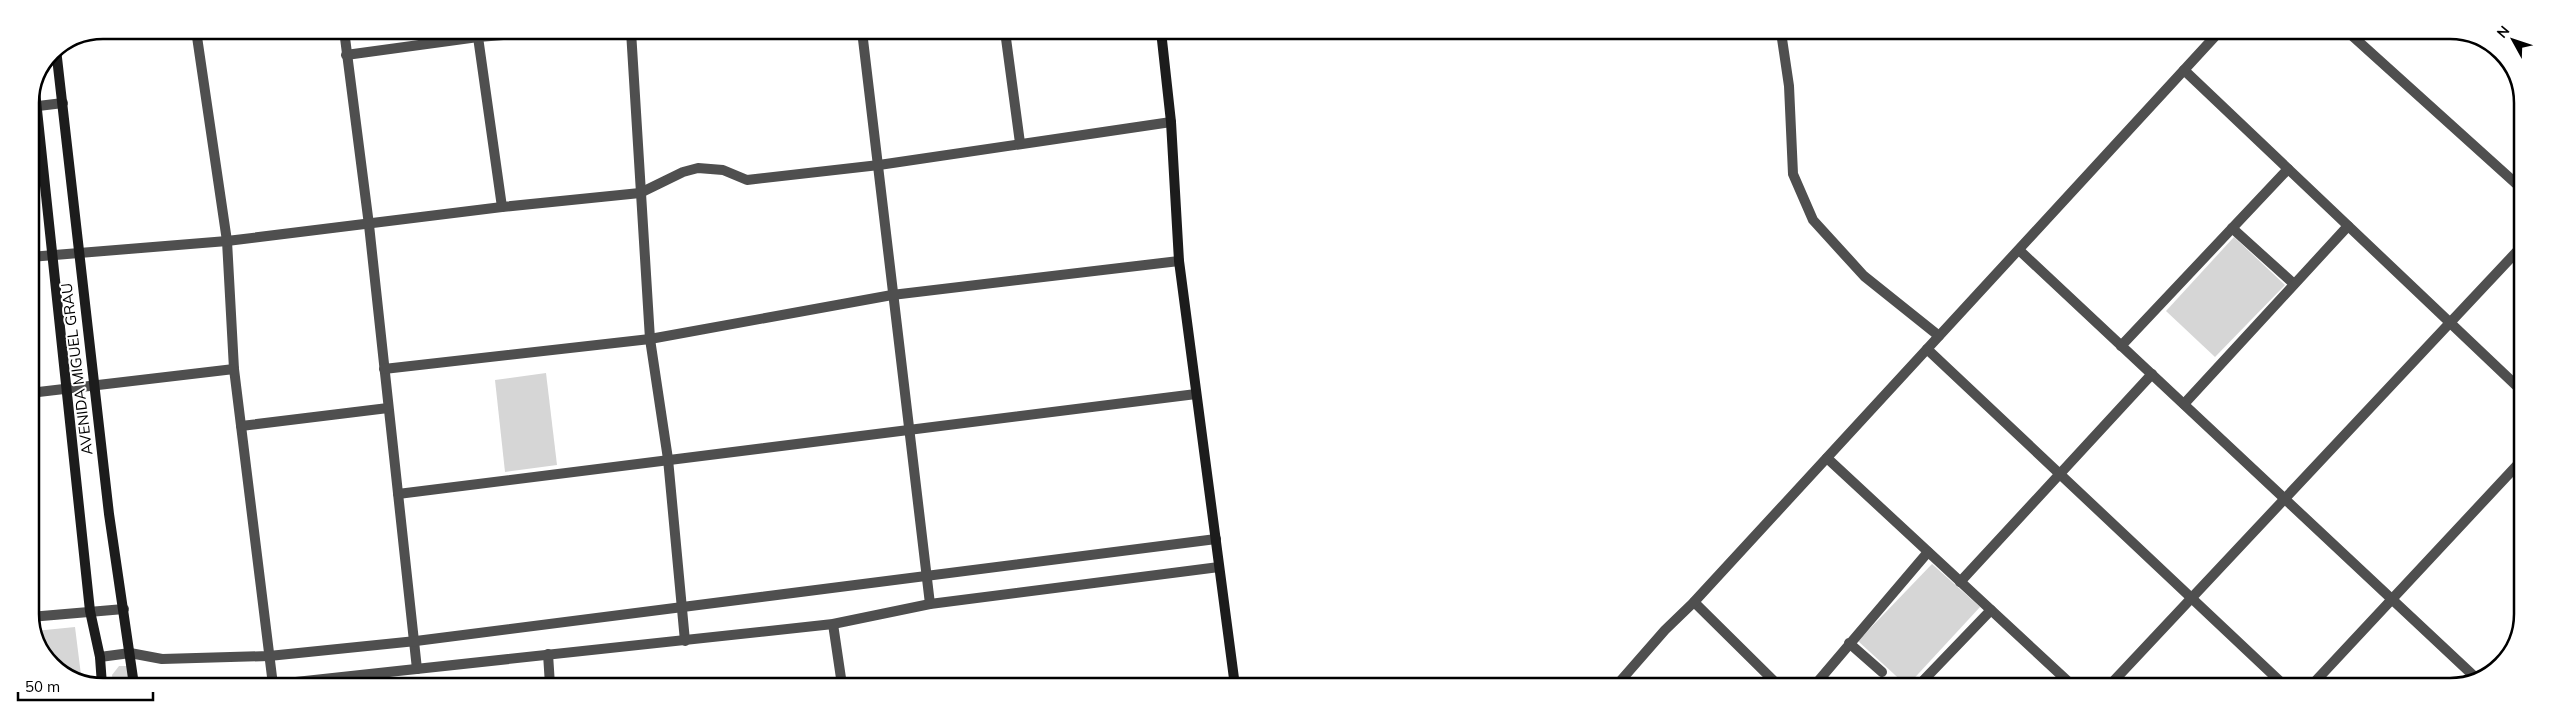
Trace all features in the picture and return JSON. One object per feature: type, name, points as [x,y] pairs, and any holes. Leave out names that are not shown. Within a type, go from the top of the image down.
[{"type":"street","points":[[197,39],[227,241],[234,369],[272,678]]},
{"type":"street","points":[[345,39],[369,225],[388,408],[416,641],[417,669]]},
{"type":"street","points":[[346,55],[470,39]]},
{"type":"street","points":[[478,39],[502,207]]},
{"type":"street","points":[[631,39],[650,340],[668,459],[685,641]]},
{"type":"street","points":[[863,39],[925,576],[930,604]]},
{"type":"street","points":[[1006,39],[1020,143]]},
{"type":"street","points":[[1162,39],[1171,122],[1179,261],[1234,678]]},
{"type":"street","points":[[1782,39],[1789,86],[1793,174],[1813,220],[1864,276],[1939,336]]},
{"type":"street","points":[[1623,678],[1665,630],[1694,602],[2213,39]]},
{"type":"street","points":[[2356,39],[2514,182]]},
{"type":"street","name":"AVENIDA MIGUEL GRAU","points":[[57,57],[109,514],[133,678]]},
{"type":"street","points":[[2184,70],[2514,383]]},
{"type":"street","points":[[39,106],[63,103]]},
{"type":"street","points":[[39,256],[227,241],[369,225],[502,207],[640,193],[683,172],[698,168],[723,170],[747,180],[879,165],[1171,122]]},
{"type":"street","name":"AVENIDA MIGUEL GRAU","points":[[39,154],[67,389],[90,611],[100,657],[102,678]]},
{"type":"street","points":[[2122,346],[2288,169]]},
{"type":"street","points":[[2184,404],[2348,226]]},
{"type":"street","points":[[2232,228],[2294,284]]},
{"type":"street","points":[[2019,250],[2472,675]]},
{"type":"street","points":[[2116,678],[2514,255]]},
{"type":"street","points":[[384,369],[650,340],[892,295],[1179,261]]},
{"type":"street","points":[[1927,349],[2276,678]]},
{"type":"street","points":[[39,392],[234,369]]},
{"type":"street","points":[[1960,582],[2152,374]]},
{"type":"street","points":[[398,494],[1196,394]]},
{"type":"street","points":[[241,426],[388,408]]},
{"type":"street","points":[[1827,458],[2064,678]]},
{"type":"street","points":[[2318,678],[2514,468]]},
{"type":"street","points":[[100,657],[130,653],[162,659],[269,656],[416,641],[1216,539]]},
{"type":"street","points":[[1821,678],[1928,552]]},
{"type":"street","points":[[331,678],[833,624],[930,604],[1219,567]]},
{"type":"street","points":[[1694,602],[1771,678]]},
{"type":"street","points":[[39,616],[124,609]]},
{"type":"street","points":[[1926,678],[1991,610]]},
{"type":"street","points":[[833,624],[841,678]]},
{"type":"street","points":[[1849,643],[1882,672]]},
{"type":"street","points":[[548,654],[550,678]]},
{"type":"shaded area","points":[[2234,237],[2285,285],[2215,357],[2166,311]]},
{"type":"shaded area","points":[[546,373],[557,465],[505,472],[495,380]]},
{"type":"shaded area","points":[[1932,564],[1980,607],[1914,678],[1898,678],[1858,641]]},
{"type":"shaded area","points":[[75,627],[81,674],[67,667],[55,656],[44,639],[41,630]]},
{"type":"shaded area","points":[[119,666],[129,666],[133,678],[112,678],[112,675]]}]
